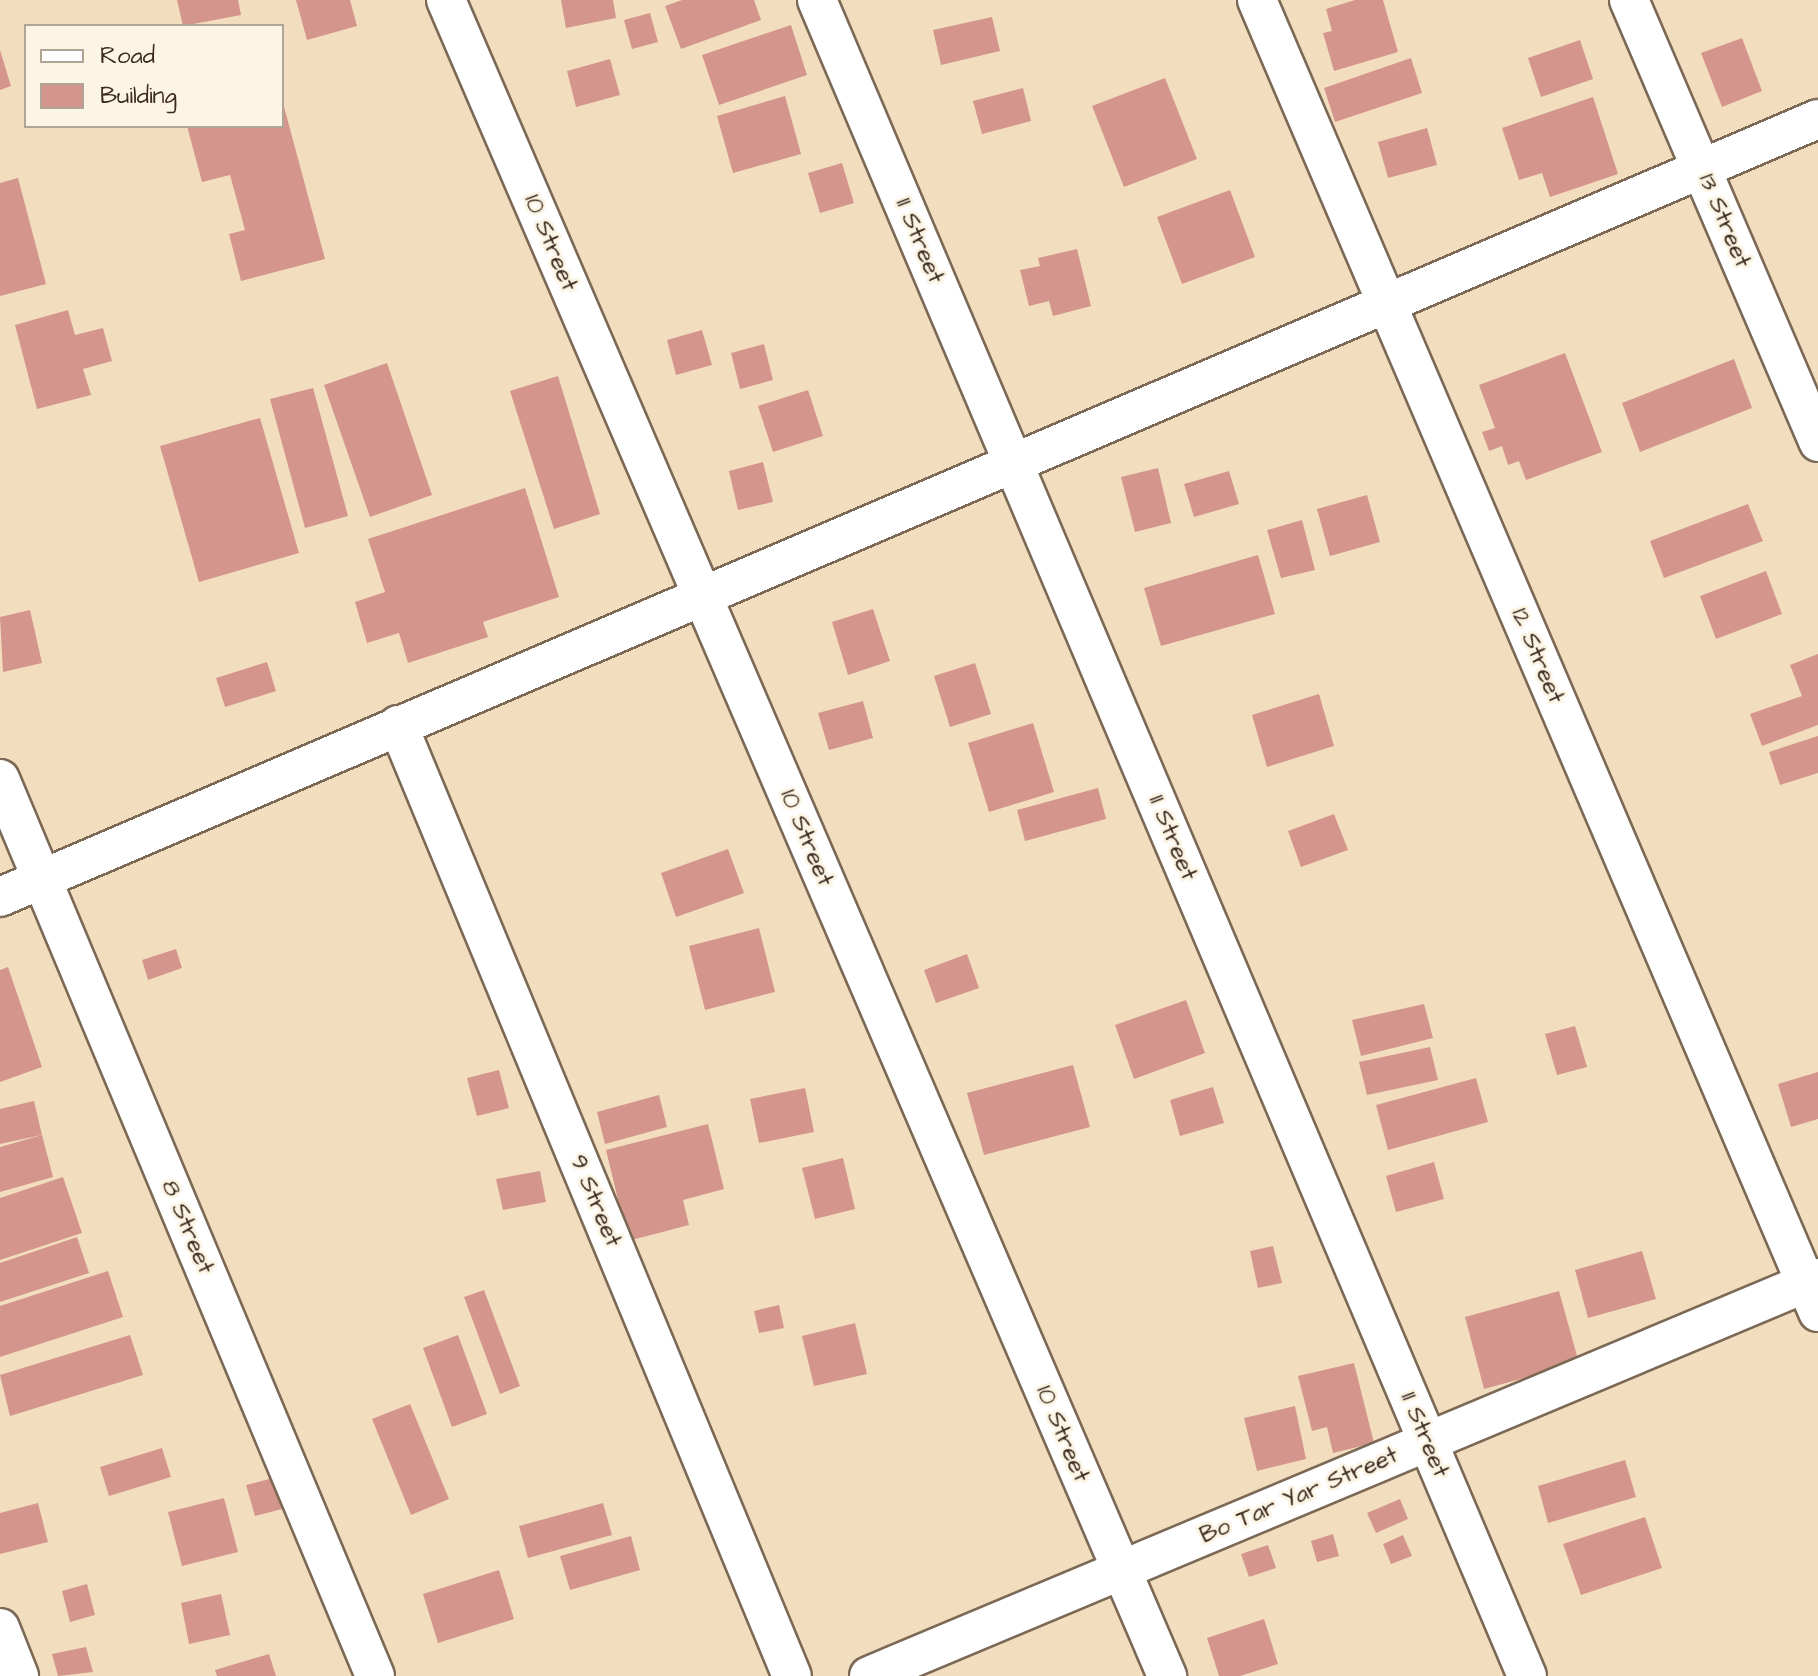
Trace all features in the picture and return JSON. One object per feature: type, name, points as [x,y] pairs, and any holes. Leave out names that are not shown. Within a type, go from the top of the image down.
[{"type":"street","name":"10 Street","points":[[446,0],[1167,1676]]},
{"type":"street","name":"11 Street","points":[[817,0],[1527,1676]]},
{"type":"street","name":"12 Street","points":[[1257,0],[1814,1291]]},
{"type":"street","name":"13 Street","points":[[1629,0],[1818,442]]},
{"type":"street","points":[[0,897],[1818,119]]},
{"type":"street","name":"9 Street","points":[[398,725],[792,1676]]},
{"type":"street","name":"8 Street","points":[[0,779],[375,1676]]},
{"type":"street","name":"Bo Tar Yar Street","points":[[869,1676],[1427,1442],[1814,1291]]},
{"type":"street","points":[[0,1628],[19,1676]]},
{"type":"building","points":[[177,0],[238,0],[241,15],[183,24]]},
{"type":"building","points":[[296,0],[350,0],[357,26],[307,40]]},
{"type":"building","points":[[561,0],[613,0],[616,18],[566,28]]},
{"type":"building","points":[[682,0],[754,0],[761,20],[681,49],[665,6]]},
{"type":"building","points":[[1355,0],[1383,0],[1398,52],[1334,71],[1323,33],[1332,31],[1326,9]]},
{"type":"building","points":[[650,13],[658,42],[632,49],[624,20]]},
{"type":"building","points":[[992,17],[1000,51],[941,65],[933,30]]},
{"type":"building","points":[[791,25],[807,75],[719,105],[702,55]]},
{"type":"building","points":[[1742,38],[1762,91],[1722,107],[1701,53]]},
{"type":"building","points":[[1580,40],[1593,79],[1541,97],[1528,58]]},
{"type":"building","points":[[0,50],[11,86],[0,90]]},
{"type":"building","points":[[1411,58],[1422,93],[1335,122],[1324,88]]},
{"type":"building","points":[[610,59],[620,95],[576,107],[567,71]]},
{"type":"building","points":[[1165,78],[1197,159],[1124,187],[1092,106]]},
{"type":"building","points":[[1023,88],[1031,121],[982,134],[973,101]]},
{"type":"building","points":[[785,96],[801,154],[733,173],[717,116]]},
{"type":"building","points":[[1593,97],[1618,174],[1550,197],[1542,173],[1519,180],[1502,128]]},
{"type":"building","points":[[284,107],[325,259],[241,281],[229,234],[245,230],[230,175],[202,182],[188,128],[284,128]]},
{"type":"building","points":[[1427,128],[1437,165],[1388,178],[1378,142]]},
{"type":"building","points":[[842,163],[854,203],[820,213],[808,173]]},
{"type":"building","points":[[18,178],[46,284],[0,296],[0,183]]},
{"type":"building","points":[[1230,190],[1255,257],[1182,284],[1157,217]]},
{"type":"building","points":[[1077,249],[1091,306],[1053,316],[1049,301],[1029,306],[1020,270],[1040,266],[1038,258]]},
{"type":"building","points":[[68,310],[75,335],[103,328],[112,361],[83,369],[91,395],[37,409],[15,325]]},
{"type":"building","points":[[702,330],[712,365],[676,375],[667,340]]},
{"type":"building","points":[[764,344],[773,380],[740,389],[731,353]]},
{"type":"building","points":[[1565,353],[1602,452],[1526,480],[1519,461],[1508,465],[1502,446],[1489,451],[1482,432],[1495,428],[1479,385]]},
{"type":"building","points":[[1734,359],[1752,408],[1640,452],[1622,403]]},
{"type":"building","points":[[387,363],[432,495],[370,517],[324,385]]},
{"type":"building","points":[[558,376],[600,514],[554,529],[510,391]]},
{"type":"building","points":[[313,388],[348,516],[305,528],[270,399]]},
{"type":"building","points":[[808,390],[823,436],[773,452],[758,406]]},
{"type":"building","points":[[260,418],[299,553],[199,582],[160,446]]},
{"type":"building","points":[[763,462],[773,502],[738,510],[729,471]]},
{"type":"building","points":[[1158,468],[1171,523],[1135,532],[1121,477]]},
{"type":"building","points":[[1229,471],[1239,504],[1194,517],[1184,484]]},
{"type":"building","points":[[525,488],[559,597],[483,622],[488,637],[408,663],[399,633],[367,643],[355,602],[385,592],[368,539]]},
{"type":"building","points":[[1367,495],[1380,542],[1330,556],[1317,509]]},
{"type":"building","points":[[1748,504],[1763,541],[1664,578],[1650,541]]},
{"type":"building","points":[[1302,520],[1315,570],[1281,578],[1267,530]]},
{"type":"building","points":[[1258,555],[1275,614],[1161,646],[1144,588]]},
{"type":"building","points":[[1766,571],[1782,614],[1716,639],[1700,596]]},
{"type":"building","points":[[873,609],[890,661],[848,675],[832,622]]},
{"type":"building","points":[[30,610],[42,663],[3,672],[0,617]]},
{"type":"building","points":[[1818,654],[1818,725],[1762,746],[1750,714],[1802,696],[1790,665]]},
{"type":"building","points":[[267,662],[276,691],[225,707],[216,678]]},
{"type":"building","points":[[975,663],[991,714],[950,727],[934,676]]},
{"type":"building","points":[[1319,694],[1334,746],[1267,767],[1252,715]]},
{"type":"building","points":[[863,701],[873,738],[829,750],[818,713]]},
{"type":"building","points":[[1033,723],[1054,792],[989,812],[968,743]]},
{"type":"building","points":[[1818,736],[1818,773],[1780,785],[1769,752]]},
{"type":"building","points":[[1098,788],[1106,819],[1025,841],[1017,810]]},
{"type":"building","points":[[1334,814],[1348,850],[1301,867],[1288,831]]},
{"type":"building","points":[[728,849],[744,893],[676,917],[661,873]]},
{"type":"building","points":[[759,928],[775,992],[705,1010],[689,946]]},
{"type":"building","points":[[176,949],[182,968],[148,980],[142,960]]},
{"type":"building","points":[[967,954],[979,988],[936,1003],[924,970]]},
{"type":"building","points":[[8,967],[42,1067],[0,1082],[0,970]]},
{"type":"building","points":[[1186,1000],[1205,1053],[1134,1079],[1115,1025]]},
{"type":"building","points":[[1424,1004],[1433,1038],[1361,1056],[1352,1020]]},
{"type":"building","points":[[1575,1026],[1587,1067],[1557,1075],[1545,1034]]},
{"type":"building","points":[[1430,1047],[1438,1080],[1367,1095],[1359,1062]]},
{"type":"building","points":[[1073,1065],[1090,1127],[984,1155],[967,1093]]},
{"type":"building","points":[[499,1070],[509,1108],[477,1116],[467,1078]]},
{"type":"building","points":[[1818,1072],[1818,1119],[1791,1127],[1778,1084]]},
{"type":"building","points":[[1476,1078],[1488,1122],[1388,1150],[1376,1105]]},
{"type":"building","points":[[1213,1087],[1224,1123],[1180,1136],[1170,1100]]},
{"type":"building","points":[[805,1088],[814,1132],[759,1143],[750,1099]]},
{"type":"building","points":[[659,1095],[667,1127],[605,1144],[597,1112]]},
{"type":"building","points":[[34,1101],[42,1135],[0,1144],[0,1109]]},
{"type":"building","points":[[708,1124],[724,1189],[683,1200],[689,1225],[628,1241],[606,1150]]},
{"type":"building","points":[[42,1135],[53,1177],[0,1192],[0,1147]]},
{"type":"building","points":[[843,1158],[855,1209],[815,1219],[802,1168]]},
{"type":"building","points":[[1434,1162],[1444,1199],[1396,1212],[1386,1176]]},
{"type":"building","points":[[540,1171],[546,1202],[503,1210],[496,1179]]},
{"type":"building","points":[[63,1177],[82,1233],[0,1260],[0,1198]]},
{"type":"building","points":[[77,1237],[89,1273],[0,1302],[0,1263]]},
{"type":"building","points":[[1273,1246],[1282,1283],[1258,1288],[1250,1251]]},
{"type":"building","points":[[1642,1251],[1656,1299],[1588,1318],[1575,1270]]},
{"type":"building","points":[[108,1271],[123,1317],[0,1357],[0,1306]]},
{"type":"building","points":[[484,1290],[520,1386],[500,1394],[464,1297]]},
{"type":"building","points":[[1559,1291],[1579,1363],[1484,1389],[1465,1317]]},
{"type":"building","points":[[779,1305],[784,1328],[759,1333],[754,1311]]},
{"type":"building","points":[[855,1323],[867,1374],[814,1386],[802,1336]]},
{"type":"building","points":[[130,1335],[143,1375],[10,1416],[0,1375]]},
{"type":"building","points":[[458,1335],[487,1414],[452,1427],[423,1348]]},
{"type":"building","points":[[1354,1363],[1374,1443],[1333,1453],[1327,1427],[1312,1431],[1298,1376]]},
{"type":"building","points":[[410,1404],[449,1499],[411,1515],[372,1419]]},
{"type":"building","points":[[1295,1406],[1306,1459],[1257,1471],[1244,1418]]},
{"type":"building","points":[[162,1448],[171,1477],[109,1496],[100,1467]]},
{"type":"building","points":[[1625,1460],[1636,1497],[1548,1523],[1538,1486]]},
{"type":"building","points":[[273,1478],[282,1509],[255,1516],[246,1485]]},
{"type":"building","points":[[224,1498],[238,1552],[182,1566],[168,1512]]},
{"type":"building","points":[[1400,1499],[1408,1519],[1376,1533],[1367,1513]]},
{"type":"building","points":[[38,1503],[48,1542],[0,1554],[0,1513]]},
{"type":"building","points":[[603,1503],[612,1535],[528,1558],[519,1526]]},
{"type":"building","points":[[1645,1517],[1662,1568],[1581,1595],[1563,1544]]},
{"type":"building","points":[[1333,1534],[1339,1556],[1317,1562],[1311,1541]]},
{"type":"building","points":[[1403,1535],[1412,1556],[1391,1564],[1383,1544]]},
{"type":"building","points":[[631,1536],[640,1570],[570,1590],[560,1556]]},
{"type":"building","points":[[1268,1545],[1276,1568],[1249,1577],[1241,1554]]},
{"type":"building","points":[[499,1570],[514,1619],[438,1643],[423,1594]]},
{"type":"building","points":[[87,1584],[95,1615],[70,1622],[62,1591]]},
{"type":"building","points":[[221,1594],[230,1635],[189,1644],[181,1603]]},
{"type":"building","points":[[1264,1619],[1278,1664],[1240,1676],[1219,1676],[1207,1638]]},
{"type":"building","points":[[86,1647],[93,1672],[58,1676],[52,1654]]},
{"type":"building","points":[[269,1654],[276,1676],[217,1676],[215,1670]]}]
